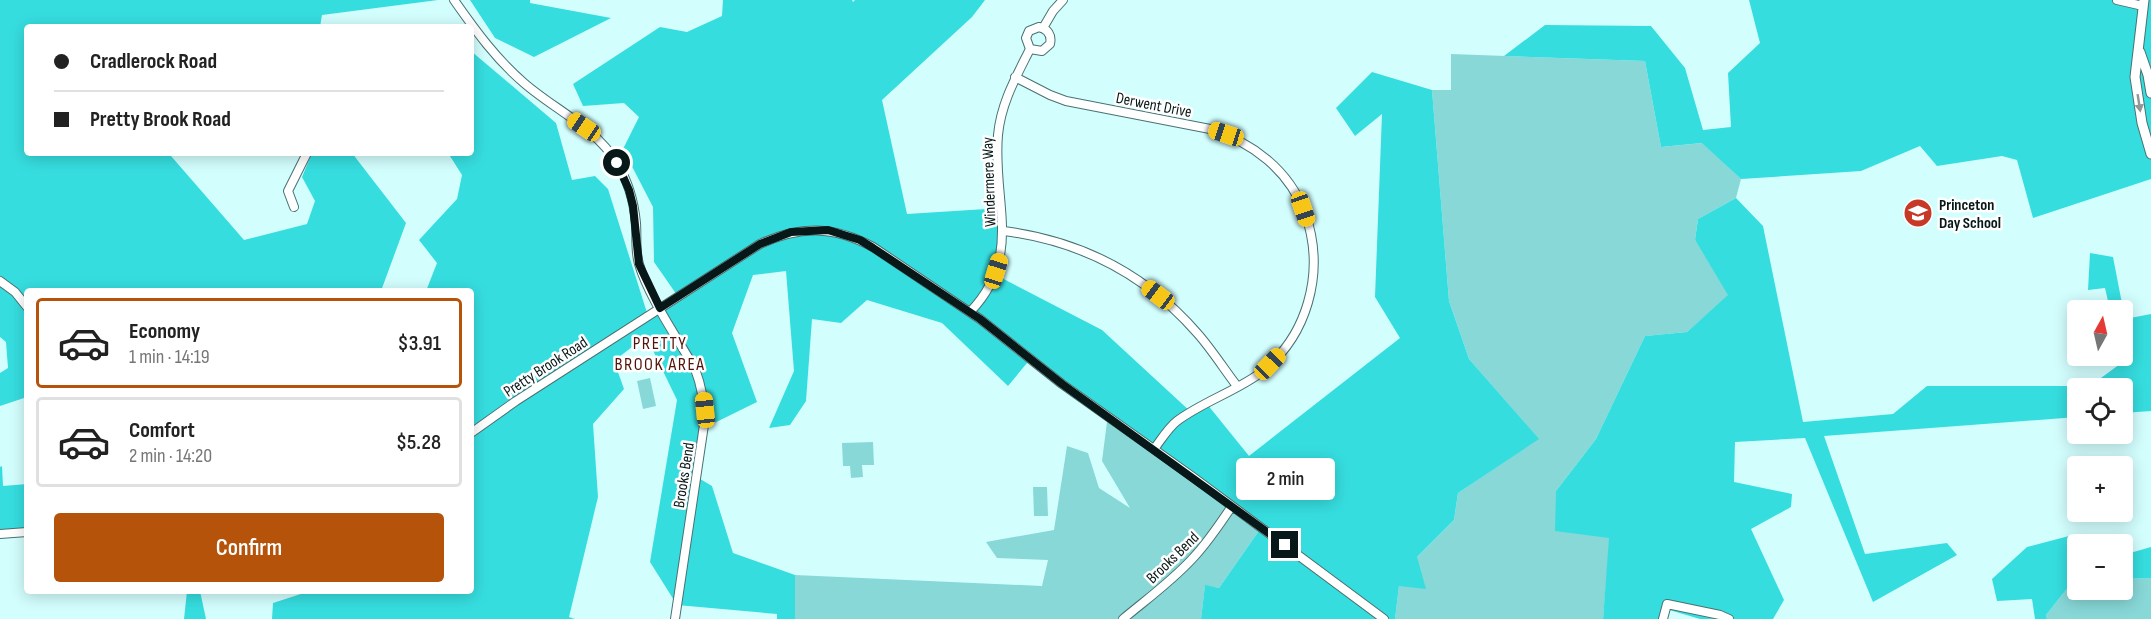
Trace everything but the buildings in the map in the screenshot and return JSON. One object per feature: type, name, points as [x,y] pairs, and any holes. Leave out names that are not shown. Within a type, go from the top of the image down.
[{"type":"street","name":"Brooks Bend","points":[[454,0],[469,24]]},
{"type":"street","points":[[1043,28],[1063,0]]},
{"type":"street","points":[[2117,0],[2144,3],[2135,77],[2142,123],[2151,154]]},
{"type":"street","name":"Windermere Way","points":[[970,312],[988,288],[1001,254],[1004,231],[997,154],[998,135],[1006,100],[1030,49],[1026,39],[1029,31],[1035,27],[1043,28],[1049,33],[1050,44],[1041,51],[1030,49]]},
{"type":"street","name":"Brooks Bend","points":[[474,31],[507,68],[542,98],[590,132],[617,163],[627,183],[633,206],[639,264],[700,382],[705,410],[704,425],[675,619]]},
{"type":"street","points":[[2139,51],[2148,75],[2151,93]]},
{"type":"street","name":"Derwent Drive","points":[[1015,77],[1066,101],[1226,134],[1261,154],[1288,182],[1303,209],[1312,241],[1314,275],[1300,324],[1282,352],[1257,375],[1175,423],[1154,449]]},
{"type":"street","points":[[294,207],[288,191],[306,156]]},
{"type":"street","name":"Pretty Brook Road","points":[[474,431],[516,401],[760,244],[791,232],[828,230],[860,240],[970,312],[1062,384],[1384,619]]},
{"type":"street","points":[[1004,231],[1032,234],[1072,246],[1140,282],[1178,313],[1198,333],[1237,386]]},
{"type":"street","points":[[0,281],[15,292],[24,304]]},
{"type":"street","name":"Brooks Bend","points":[[1123,619],[1193,559],[1232,506]]},
{"type":"street","points":[[0,534],[24,532]]},
{"type":"street","points":[[1663,619],[1667,604],[1729,619]]},
{"type":"shaded area","points":[[0,0],[438,0],[322,15],[320,24],[24,24],[24,156],[171,156],[244,240],[307,224],[315,201],[302,177],[311,156],[354,156],[406,223],[382,288],[24,288],[24,398],[0,406],[0,373],[8,368],[6,342],[0,337]]},
{"type":"shaded area","points":[[470,0],[530,0],[530,3],[611,18],[534,57],[495,38]]},
{"type":"shaded area","points":[[723,0],[852,0],[853,2],[855,0],[985,0],[972,17],[882,100],[907,214],[1002,208],[994,274],[1102,330],[1192,413],[1207,404],[1249,456],[1400,338],[1375,297],[1382,114],[1355,136],[1336,108],[1372,72],[1432,90],[1449,301],[1469,359],[1539,439],[1458,493],[1454,520],[1417,557],[1426,589],[1399,586],[1395,619],[1201,619],[1205,585],[1219,588],[1263,525],[1032,357],[1008,386],[942,323],[867,300],[841,323],[812,319],[806,401],[790,425],[769,428],[794,371],[786,271],[753,275],[732,333],[757,402],[702,429],[695,476],[712,486],[733,553],[795,575],[795,619],[777,619],[777,614],[677,605],[650,562],[677,400],[646,336],[614,361],[624,389],[593,424],[598,497],[569,617],[575,619],[272,619],[273,603],[301,594],[474,594],[474,288],[427,288],[437,263],[419,240],[457,199],[462,175],[450,156],[474,156],[474,54],[556,123],[572,180],[595,176],[608,189],[648,316],[679,298],[654,262],[653,207],[623,149],[639,117],[624,103],[583,106],[573,84],[660,27],[687,32],[722,16]]},
{"type":"shaded area","points":[[1749,0],[2125,0],[2143,9],[2139,0],[2151,0],[2151,179],[2033,218],[2017,160],[2002,156],[1937,166],[1920,146],[1861,171],[1741,179],[1702,143],[1661,147],[1645,61],[1504,56],[1545,25],[1651,26],[1685,68],[1703,130],[1731,127],[1728,73],[1760,43]]},
{"type":"shaded area","points":[[1451,54],[1645,61],[1661,147],[1703,143],[1741,179],[1736,198],[1698,219],[1695,240],[1729,295],[1687,332],[1645,336],[1596,439],[1556,491],[1610,538],[1603,619],[1395,619],[1399,586],[1417,557],[1454,520],[1458,493],[1538,439],[1469,359],[1449,301],[1432,90],[1451,90]]},
{"type":"shaded area","points":[[1736,198],[1763,226],[1803,422],[1893,414],[1927,386],[2067,386],[2067,418],[1824,436],[1865,554],[1947,543],[1957,555],[1873,602],[1805,438],[1735,442],[1734,482],[1792,494],[1791,507],[1751,529],[1784,600],[1773,619],[1700,619],[1666,609],[1664,619],[1603,619],[1609,538],[1555,531],[1556,491],[1596,439],[1645,336],[1687,332],[1728,295],[1695,240],[1698,219]]},
{"type":"shaded area","points":[[2090,253],[2113,257],[2121,300],[2108,300],[2105,288],[2088,290]]},
{"type":"shaded area","points":[[2151,314],[2151,411],[2133,412],[2133,378],[2101,378],[2117,366],[2133,366],[2133,317]]},
{"type":"shaded area","points":[[650,378],[656,406],[643,409],[637,381]]},
{"type":"shaded area","points":[[1108,414],[1263,525],[1219,588],[1205,586],[1201,619],[795,619],[795,575],[1042,586],[1048,560],[997,558],[986,542],[1054,530],[1067,446],[1088,453],[1099,488],[1130,508],[1102,461]]},
{"type":"shaded area","points":[[873,442],[874,465],[862,465],[863,477],[851,478],[850,466],[843,466],[842,443]]},
{"type":"shaded area","points":[[2,466],[3,486],[24,484],[24,529],[0,532],[0,467]]},
{"type":"shaded area","points":[[1033,487],[1047,487],[1048,516],[1034,516]]},
{"type":"shaded area","points":[[2067,537],[2067,589],[2046,615],[2047,619],[2035,619],[2032,599],[1997,601],[1992,579],[2027,547]]},
{"type":"shaded area","points":[[2151,547],[2151,578],[2133,579],[2133,552]]},
{"type":"shaded area","points":[[2151,578],[2151,619],[2047,619],[2046,615],[2067,589],[2067,600],[2133,600],[2133,579]]},
{"type":"shaded area","points":[[187,594],[201,594],[206,619],[184,619]]},
{"type":"place","name":"Princeton Day School","points":[[1918,213]]},
{"type":"district","name":"PRETTY BROOK AREA","points":[[660,353]]},
{"type":"route","points":[[617,163],[624,176],[633,206],[639,264],[660,308],[774,237],[791,232],[828,230],[860,240],[980,319],[1062,384],[1285,545]]}]
